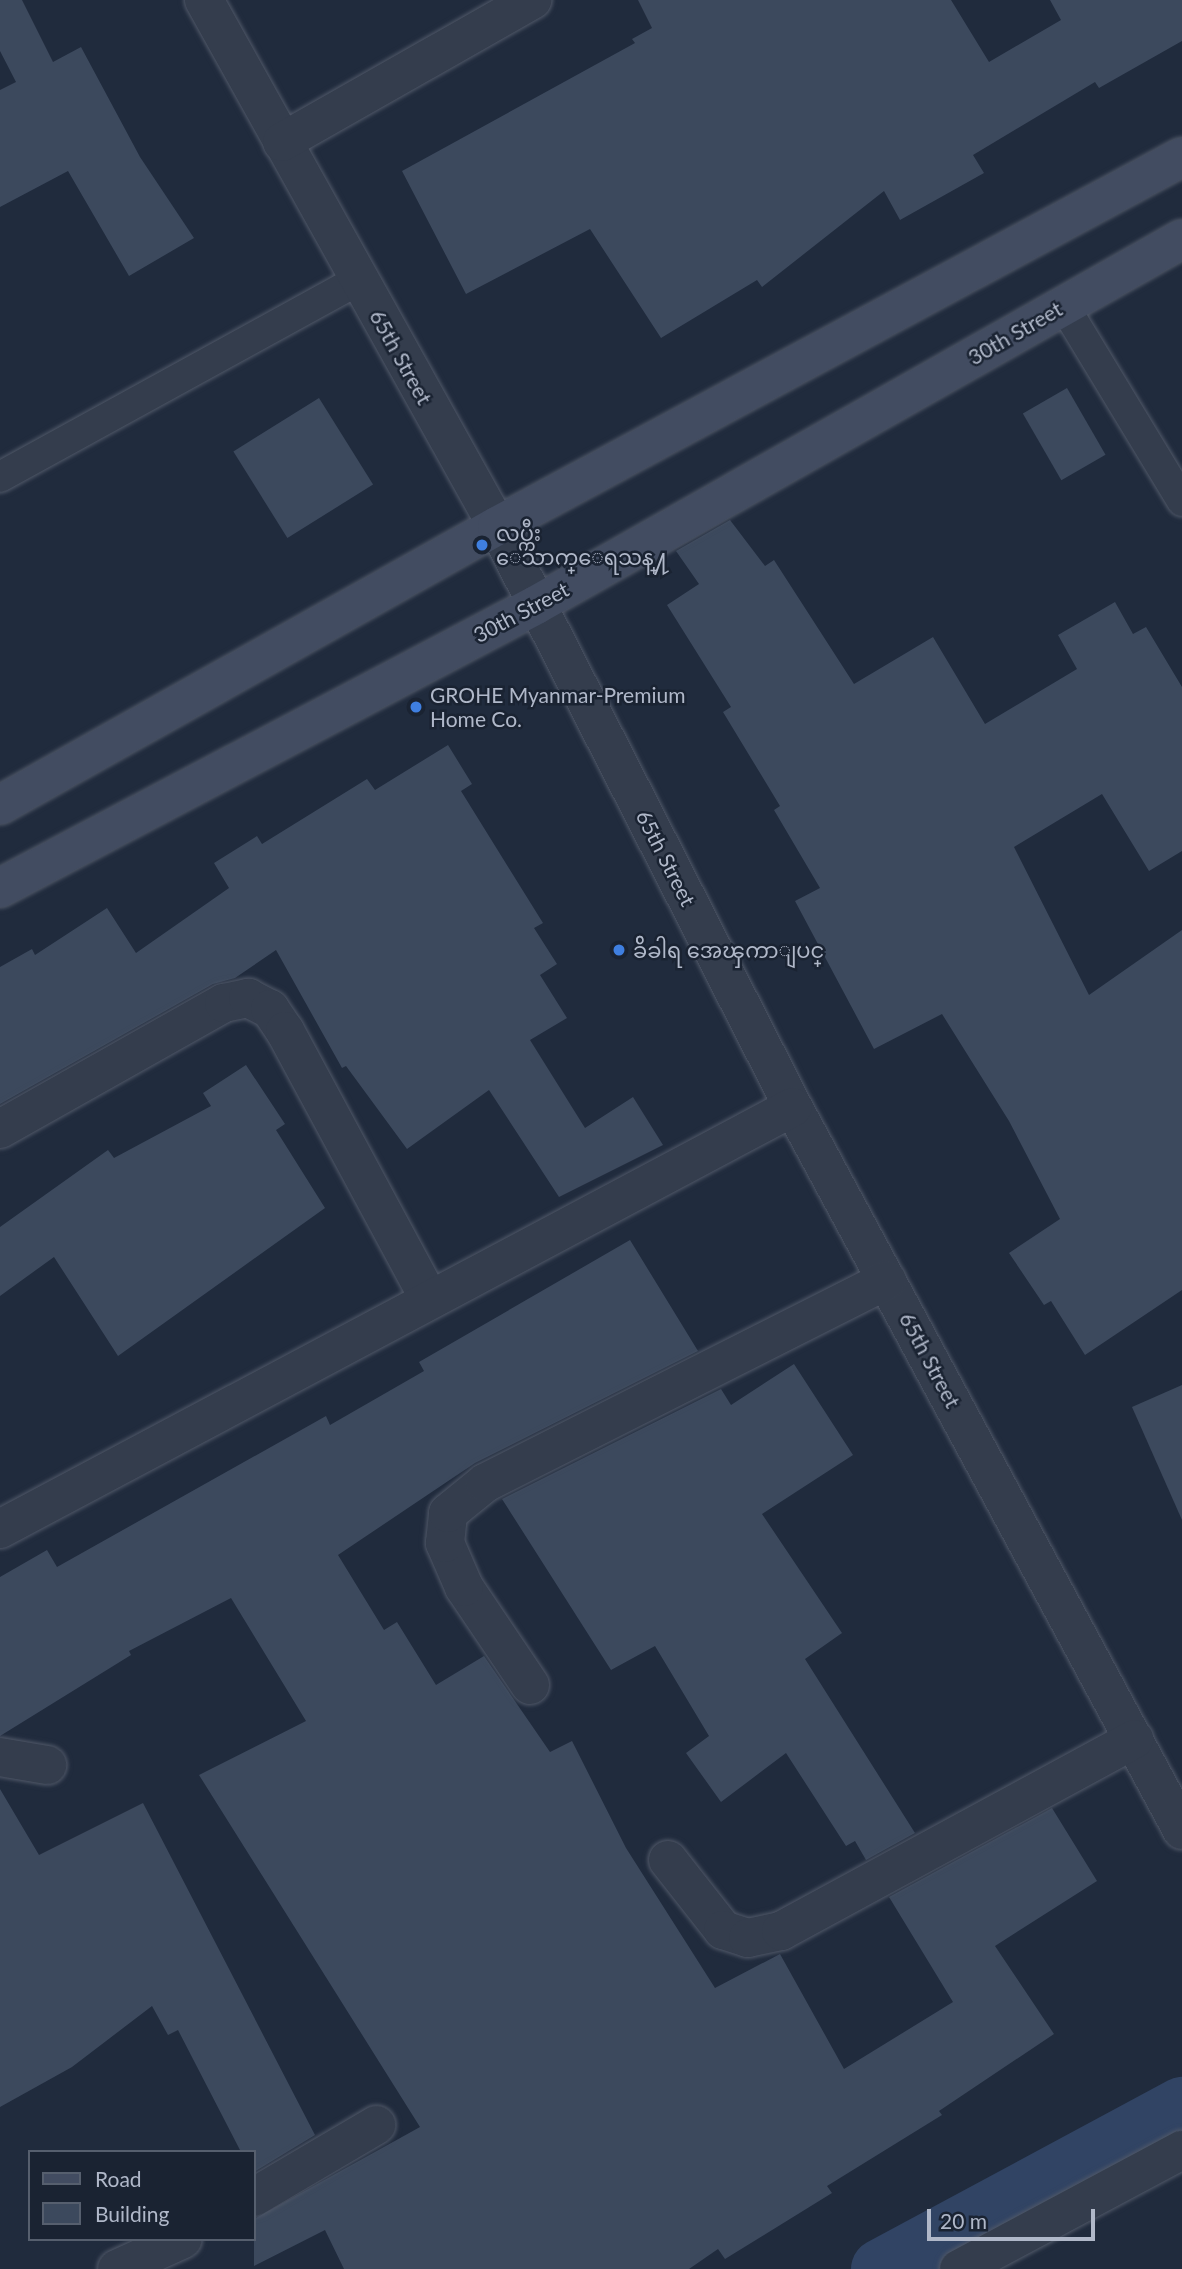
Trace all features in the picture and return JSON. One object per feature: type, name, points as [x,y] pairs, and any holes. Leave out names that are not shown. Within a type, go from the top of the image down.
[{"type":"main road","points":[[0,805],[497,526],[1182,157]]},
{"type":"main road","name":"30th Street","points":[[0,888],[537,605],[1182,239]]},
{"type":"street","name":"65th Street","points":[[204,0],[497,526],[793,1107],[1182,1830]]},
{"type":"street","points":[[282,142],[532,0]]},
{"type":"street","points":[[0,1129],[224,1003],[248,998],[270,1009],[285,1031],[428,1297]]},
{"type":"street","points":[[0,1529],[428,1297],[793,1107]]},
{"type":"street","points":[[530,1685],[464,1587],[445,1544],[448,1513],[485,1483],[887,1280]]},
{"type":"street","points":[[668,1860],[723,1930],[748,1938],[781,1931],[1135,1739]]},
{"type":"street","points":[[0,1757],[47,1765]]},
{"type":"street","points":[[256,2196],[376,2125]]},
{"type":"street","points":[[959,2269],[1182,2150]]},
{"type":"street","points":[[117,2269],[179,2241]]},
{"type":"lane","points":[[0,477],[358,280]]},
{"type":"lane","points":[[1064,306],[1182,502]]},
{"type":"building","points":[[0,0],[22,0],[53,62],[81,47],[140,157],[194,238],[129,276],[68,171],[0,207],[0,90],[16,82],[0,51]]},
{"type":"building","points":[[638,0],[951,0],[989,62],[1061,20],[1050,0],[1182,0],[1182,41],[1099,88],[1095,82],[973,155],[984,173],[900,220],[884,191],[762,287],[757,280],[661,338],[590,229],[466,294],[402,171],[635,43],[632,39],[652,28]]},
{"type":"building","points":[[1067,388],[1106,455],[1061,480],[1023,414]]},
{"type":"building","points":[[319,398],[373,485],[287,538],[233,452]]},
{"type":"building","points":[[730,520],[765,566],[774,560],[854,684],[933,637],[985,724],[1077,669],[1058,635],[1115,602],[1133,634],[1146,627],[1182,687],[1182,851],[1149,871],[1102,794],[1014,847],[1089,995],[1182,930],[1182,1290],[1085,1355],[1051,1301],[1044,1305],[1009,1253],[1060,1219],[1009,1121],[942,1014],[874,1049],[795,901],[820,888],[774,810],[780,806],[723,712],[731,707],[667,605],[699,584],[676,551]]},
{"type":"building","points":[[448,745],[472,784],[461,791],[543,923],[534,928],[557,964],[540,975],[567,1018],[530,1040],[585,1128],[633,1097],[663,1145],[559,1197],[489,1090],[407,1149],[346,1066],[342,1068],[276,950],[235,978],[213,984],[0,1104],[0,967],[32,949],[35,955],[107,908],[136,953],[229,888],[214,863],[257,836],[262,844],[367,779],[375,790]]},
{"type":"building","points":[[246,1065],[285,1124],[276,1130],[325,1208],[118,1356],[54,1257],[0,1296],[0,1227],[108,1150],[114,1158],[211,1106],[203,1093]]},
{"type":"building","points":[[630,1240],[698,1351],[475,1463],[338,1555],[384,1630],[397,1622],[436,1685],[484,1656],[550,1752],[572,1741],[626,1848],[715,1988],[780,1954],[844,2069],[953,2002],[889,1897],[1052,1808],[1097,1881],[995,1946],[1054,2034],[939,2111],[942,2115],[827,2186],[832,2193],[725,2259],[718,2249],[689,2269],[344,2269],[325,2230],[254,2266],[256,2218],[420,2127],[199,1775],[306,1721],[231,1598],[129,1651],[131,1655],[0,1736],[0,1577],[47,1550],[57,1567],[326,1416],[330,1425],[424,1371],[419,1362]]},
{"type":"building","points":[[794,1364],[853,1455],[762,1514],[842,1633],[805,1659],[915,1833],[866,1860],[855,1841],[846,1846],[786,1753],[721,1802],[686,1753],[709,1736],[655,1646],[611,1670],[502,1499],[721,1389],[731,1405]]},
{"type":"building","points":[[1182,1385],[1182,1520],[1132,1407]]},
{"type":"building","points":[[0,1789],[39,1855],[143,1803],[315,2135],[256,2171],[256,2150],[240,2150],[178,2030],[168,2035],[152,2006],[72,2067],[0,2107]]},
{"type":"waterway","points":[[881,2269],[1182,2107]]},
{"type":"place","name":"လပ္ကီး ေသာက္ေရသန္႔","points":[[482,545]]},
{"type":"place","name":"GROHE Myanmar-Premium Home Co.","points":[[416,707]]},
{"type":"place","name":"ခ်ိခါရ အေၾကာျပင္","points":[[619,950]]}]
